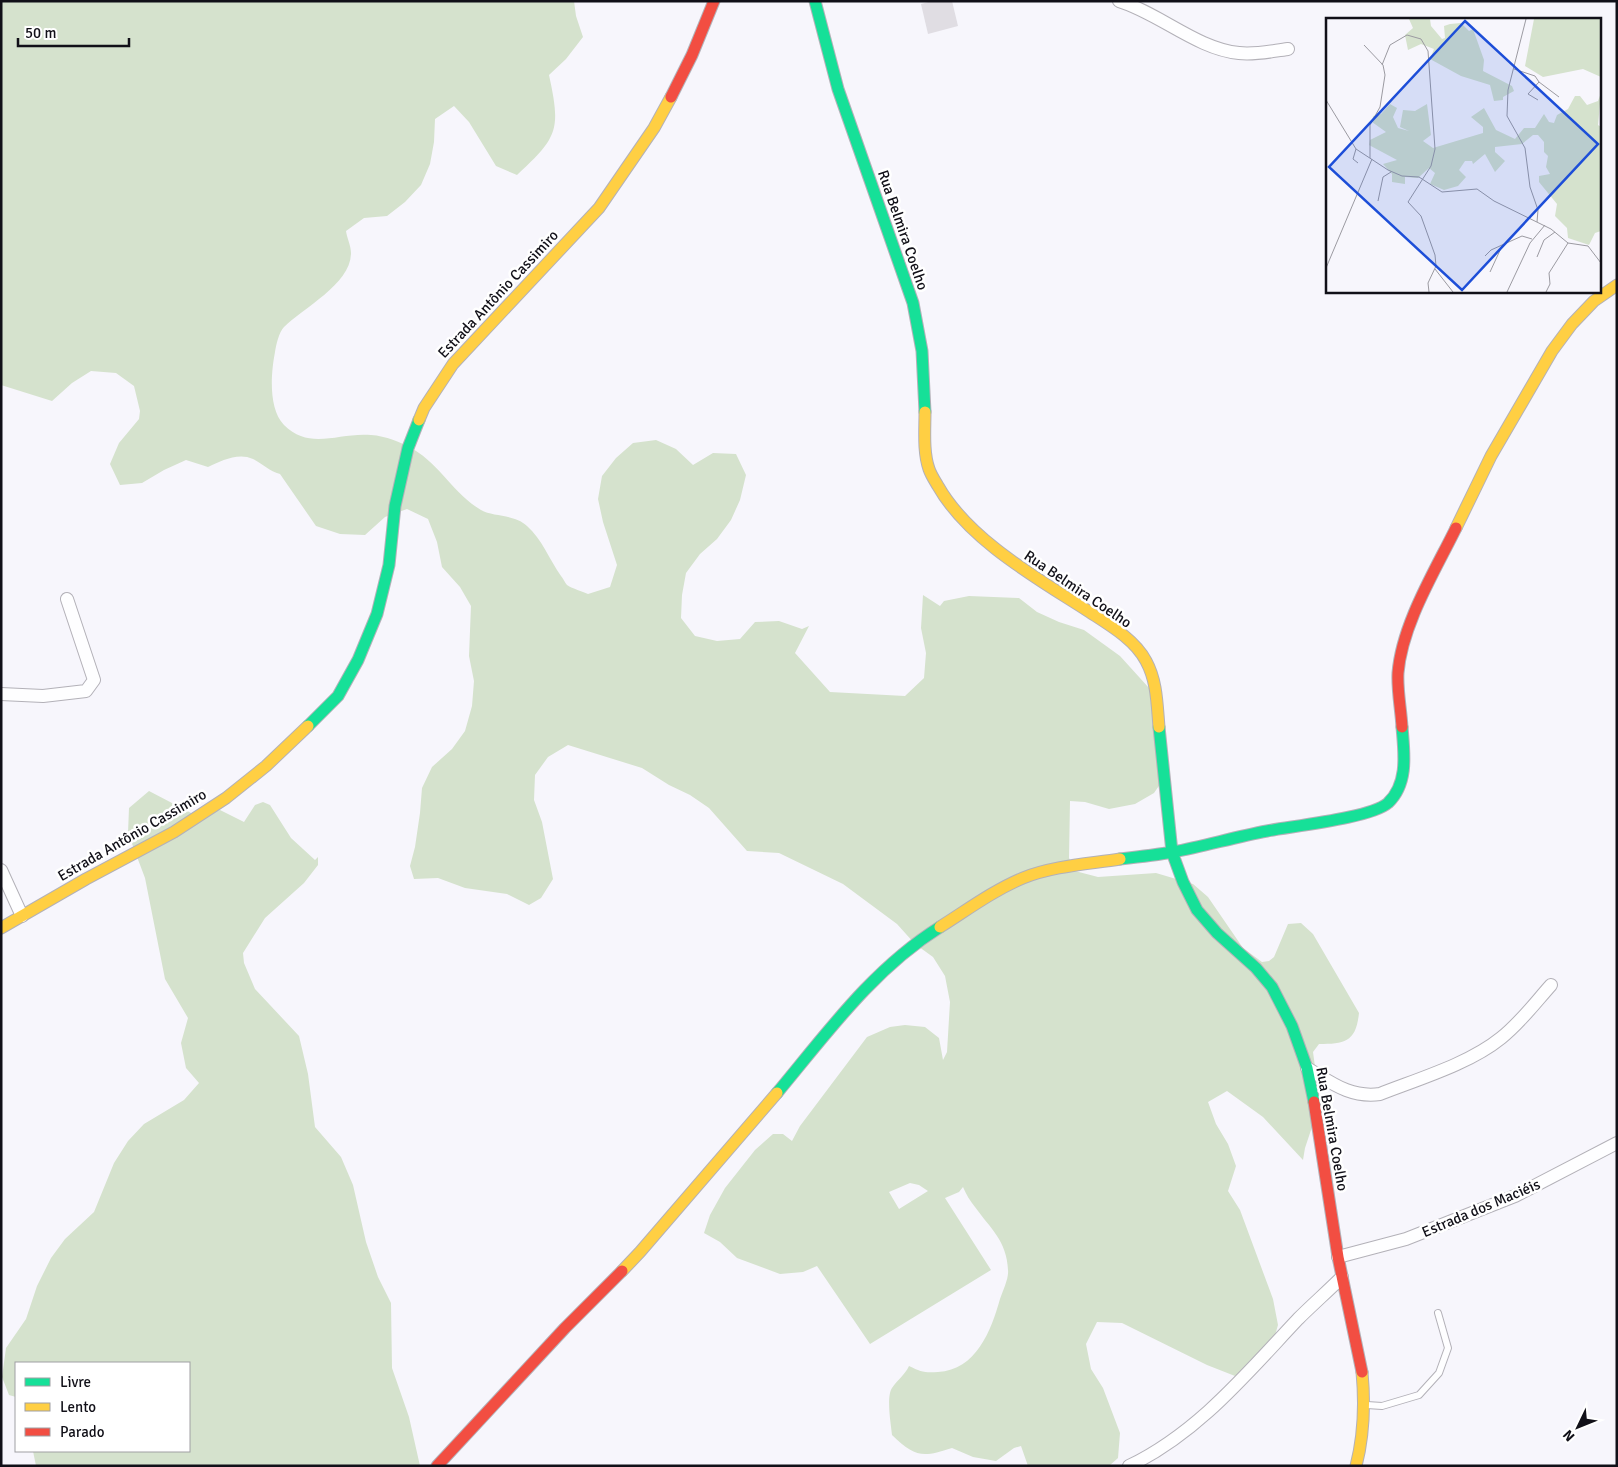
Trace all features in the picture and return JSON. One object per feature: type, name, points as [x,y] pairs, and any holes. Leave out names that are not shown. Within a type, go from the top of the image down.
[{"type":"street","name":"Estrada Antônio Cassimiro","points":[[1,928],[86,879],[174,832],[226,798],[266,766],[338,696],[358,660],[377,614],[388,565],[395,506],[408,448],[424,408],[453,364],[599,208],[628,168],[654,128],[692,55],[714,1]]},
{"type":"street","name":"Rua Belmira Coelho","points":[[815,1],[838,89],[913,303],[922,351],[925,394],[925,442],[929,469],[942,494],[963,519],[1011,562],[1108,624],[1131,642],[1145,659],[1154,679],[1172,852],[1183,882],[1197,910],[1217,933],[1256,968],[1272,988],[1292,1026],[1307,1068],[1314,1100],[1338,1257],[1362,1367],[1365,1405],[1360,1450],[1356,1466]]},
{"type":"street","points":[[1124,2],[1217,49],[1253,54],[1288,49]]},
{"type":"street","points":[[437,1466],[565,1328],[640,1252],[868,986],[895,960],[924,937],[990,895],[1024,878],[1056,868],[1172,852],[1266,831],[1363,814],[1381,808],[1390,802],[1401,781],[1405,761],[1398,674],[1403,646],[1412,620],[1491,456],[1552,350],[1572,324],[1594,301],[1617,285]]},
{"type":"street","points":[[1,694],[43,696],[86,691],[94,680],[67,598]]},
{"type":"street","points":[[1,870],[22,916]]},
{"type":"street","points":[[1307,1068],[1355,1094],[1380,1094],[1466,1060],[1485,1050],[1502,1038],[1521,1020],[1551,985]]},
{"type":"street","name":"Estrada dos Maciéis","points":[[1338,1257],[1406,1239],[1515,1196],[1617,1143]]},
{"type":"street","points":[[1129,1466],[1174,1440],[1207,1413],[1300,1317],[1342,1277]]},
{"type":"lane","points":[[1365,1405],[1382,1406],[1419,1395],[1439,1373],[1448,1348],[1438,1313]]},
{"type":"green space","points":[[1,1],[574,1],[576,16],[583,37],[566,59],[549,75],[555,108],[555,121],[553,131],[541,151],[517,175],[496,166],[469,122],[454,106],[435,119],[434,142],[430,164],[421,185],[405,202],[387,216],[364,218],[346,231],[351,253],[349,264],[343,275],[335,285],[292,320],[281,332],[275,349],[272,370],[273,400],[279,418],[294,433],[304,437],[325,439],[359,435],[377,436],[393,440],[413,449],[431,463],[463,496],[481,510],[516,519],[527,526],[541,543],[567,585],[588,594],[610,587],[617,565],[603,522],[598,499],[602,476],[616,458],[633,443],[656,440],[676,449],[693,465],[713,453],[736,454],[746,475],[740,500],[731,520],[717,539],[700,554],[686,573],[682,595],[681,618],[695,636],[717,641],[740,639],[755,622],[779,621],[802,629],[809,626],[795,653],[830,692],[905,696],[924,678],[926,653],[921,628],[923,595],[940,606],[944,601],[969,596],[1019,598],[1037,612],[1084,630],[1120,656],[1159,699],[1167,774],[1154,793],[1135,804],[1109,809],[1085,802],[1070,801],[1069,858],[1075,871],[1098,877],[1156,873],[1193,884],[1208,897],[1243,948],[1262,962],[1269,961],[1274,957],[1288,924],[1301,923],[1313,934],[1359,1013],[1352,1036],[1342,1042],[1319,1044],[1313,1052],[1320,1103],[1305,1148],[1303,1160],[1263,1117],[1227,1091],[1208,1102],[1236,1166],[1228,1191],[1240,1210],[1273,1299],[1278,1325],[1271,1349],[1257,1367],[1235,1376],[1207,1365],[1122,1323],[1097,1322],[1086,1344],[1091,1369],[1103,1388],[1120,1433],[1118,1458],[1109,1466],[1028,1466],[1021,1446],[1014,1448],[996,1461],[973,1457],[952,1448],[933,1453],[919,1454],[907,1448],[892,1435],[889,1398],[892,1388],[909,1366],[923,1372],[951,1370],[972,1356],[980,1347],[992,1324],[1008,1277],[1007,1260],[1001,1243],[971,1202],[963,1187],[959,1192],[945,1198],[991,1270],[870,1344],[817,1266],[803,1272],[780,1274],[737,1258],[720,1242],[704,1233],[710,1215],[725,1188],[755,1150],[773,1134],[783,1134],[792,1141],[800,1126],[867,1037],[890,1027],[905,1025],[925,1027],[939,1038],[943,1060],[947,1052],[950,1002],[945,976],[933,957],[915,944],[897,924],[843,884],[779,853],[747,851],[709,808],[690,795],[669,785],[642,768],[568,745],[548,757],[535,775],[534,800],[542,822],[553,879],[541,898],[529,905],[507,894],[465,888],[438,878],[414,879],[410,866],[415,847],[422,788],[432,767],[452,749],[465,731],[472,706],[474,681],[469,656],[471,606],[460,587],[442,567],[437,542],[428,519],[407,509],[385,517],[365,535],[340,534],[316,526],[280,474],[253,459],[241,456],[218,462],[208,467],[186,460],[142,483],[120,485],[110,464],[119,443],[139,419],[140,411],[134,386],[116,373],[91,371],[72,383],[52,401],[1,385]],"holes":[[[910,1183],[919,1185],[928,1191],[899,1209],[889,1192]]]},
{"type":"green space","points":[[149,791],[195,815],[220,810],[244,822],[255,805],[263,802],[270,805],[291,838],[315,860],[318,857],[318,865],[304,883],[265,918],[243,953],[244,963],[255,989],[299,1036],[308,1074],[315,1127],[341,1157],[353,1185],[366,1242],[378,1277],[391,1303],[392,1368],[409,1417],[420,1466],[36,1466],[33,1452],[190,1452],[190,1362],[15,1362],[15,1397],[9,1395],[2,1377],[6,1348],[26,1319],[37,1286],[51,1258],[65,1239],[94,1212],[114,1163],[128,1141],[144,1124],[184,1100],[199,1083],[186,1068],[181,1043],[188,1018],[165,979],[145,878],[128,833],[129,808]]},
{"type":"building","points":[[932,1],[952,1],[958,26],[928,34],[921,4]]},
{"type":"traffic: fast","points":[[815,1],[838,89],[913,303],[922,351],[925,412]]},
{"type":"traffic: fast","points":[[308,726],[338,696],[358,660],[377,614],[389,565],[395,506],[408,448],[419,420]]},
{"type":"traffic: fast","points":[[1159,727],[1172,852],[1183,882],[1197,910],[1217,933],[1256,968],[1272,987],[1292,1026],[1307,1068],[1314,1102]]},
{"type":"traffic: fast","points":[[1120,859],[1173,852],[1267,831],[1331,821],[1379,808],[1388,803],[1395,795],[1402,777],[1404,767],[1402,727]]},
{"type":"traffic: fast","points":[[777,1093],[833,1025],[872,982],[893,962],[940,927]]},
{"type":"traffic: slow","points":[[419,420],[424,408],[453,364],[599,208],[654,128],[671,97]]},
{"type":"traffic: slow","points":[[1456,528],[1491,456],[1552,351],[1572,324],[1594,301],[1617,285]]},
{"type":"traffic: slow","points":[[925,412],[927,462],[933,478],[951,505],[985,540],[1004,555],[1110,626],[1134,645],[1150,669],[1156,693],[1159,727]]},
{"type":"traffic: slow","points":[[1,928],[86,879],[174,832],[226,798],[266,766],[308,726]]},
{"type":"traffic: slow","points":[[940,927],[991,894],[1023,878],[1058,868],[1120,859]]},
{"type":"traffic: slow","points":[[622,1271],[777,1093]]},
{"type":"traffic: slow","points":[[1356,1466],[1361,1443],[1363,1419],[1362,1372]]},
{"type":"traffic: jam","points":[[671,97],[692,55],[714,1]]},
{"type":"traffic: jam","points":[[1402,727],[1398,686],[1401,654],[1421,598],[1456,528]]},
{"type":"traffic: jam","points":[[1314,1102],[1338,1257],[1362,1372]]},
{"type":"traffic: jam","points":[[437,1466],[565,1328],[622,1271]]}]
